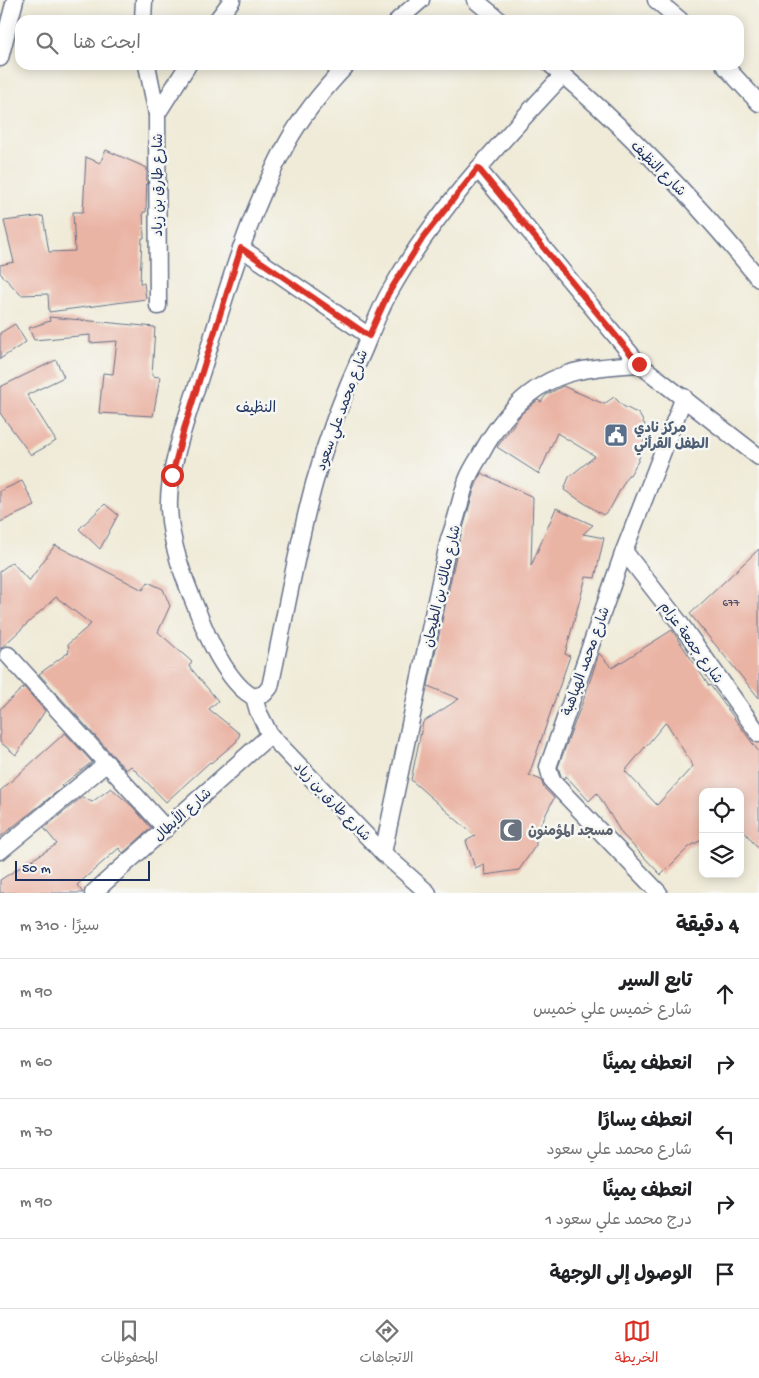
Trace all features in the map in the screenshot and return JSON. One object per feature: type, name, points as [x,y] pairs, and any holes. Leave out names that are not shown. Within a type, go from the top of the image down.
[{"type":"street","points":[[0,58],[14,0]]},
{"type":"street","points":[[143,15],[144,0]]},
{"type":"street","points":[[222,15],[232,0]]},
{"type":"street","points":[[404,15],[421,0]]},
{"type":"street","points":[[475,0],[493,15]]},
{"type":"street","points":[[656,0],[674,15]]},
{"type":"street","name":"شارع طارق بن زياد","points":[[148,70],[157,114],[158,306]]},
{"type":"street","points":[[157,114],[185,70]]},
{"type":"street","name":"شارع طارق بن زياد","points":[[342,70],[326,87],[287,142],[272,172],[241,248],[184,429],[172,475],[169,508],[173,540],[180,569],[206,632],[231,677],[250,695],[270,735],[383,853],[428,893]]},
{"type":"street","name":"شارع محمد علي سعود","points":[[250,695],[264,694],[270,687],[314,483],[348,384],[388,294],[423,238],[557,70]]},
{"type":"street","name":"شارع النظيف","points":[[557,70],[657,164],[726,238],[759,279]]},
{"type":"street","points":[[729,70],[759,103]]},
{"type":"street","points":[[478,168],[639,364],[759,457]]},
{"type":"street","points":[[241,248],[369,336]]},
{"type":"street","name":"شارع مالك بن الطيحان","points":[[383,853],[448,539],[468,478],[494,431],[515,406],[537,388],[565,374],[589,368],[639,364]]},
{"type":"street","name":"شارع محمد الهباهبة","points":[[659,893],[552,781],[548,768],[624,551],[684,398]]},
{"type":"street","name":"شارع جمعة عزام","points":[[624,551],[679,622],[759,734]]},
{"type":"street","points":[[8,655],[166,829]]},
{"type":"street","name":"شارع الأبطال","points":[[92,893],[270,735]]},
{"type":"street","points":[[0,851],[107,763]]},
{"type":"building","points":[[106,150],[147,168],[146,212],[143,212],[144,238],[142,238],[140,283],[144,283],[146,299],[49,312],[48,294],[21,295],[0,273],[0,265],[14,262],[4,221],[43,216],[49,252],[75,251],[73,212],[83,212],[86,157],[100,163]]},
{"type":"building","points":[[49,317],[155,327],[152,376],[160,377],[153,416],[99,413],[103,373],[113,374],[117,341],[90,343],[90,335],[34,340],[29,328],[50,321]]},
{"type":"building","points":[[15,324],[26,342],[0,359],[0,333]]},
{"type":"building","points":[[56,360],[64,377],[27,395],[56,441],[31,455],[0,413],[0,387]]},
{"type":"building","points":[[563,386],[604,404],[614,397],[623,406],[639,414],[645,425],[644,444],[638,461],[630,475],[628,475],[610,509],[603,515],[564,490],[569,477],[595,456],[557,433],[539,474],[497,447],[522,413],[538,400],[541,402],[546,395]]},
{"type":"building","points":[[481,473],[533,497],[531,566],[556,508],[593,525],[583,534],[604,538],[595,578],[586,577],[565,654],[570,656],[529,775],[541,780],[544,788],[554,798],[536,834],[536,845],[519,870],[485,875],[484,864],[475,868],[466,841],[475,836],[411,780],[423,722],[459,699],[428,686],[459,542],[474,490]]},
{"type":"building","points":[[22,481],[35,506],[0,522],[0,491]]},
{"type":"building","points":[[105,504],[118,515],[100,549],[79,529]]},
{"type":"building","points":[[55,545],[143,590],[148,582],[163,589],[170,606],[158,632],[192,662],[189,666],[218,701],[209,709],[240,734],[236,742],[210,762],[166,802],[131,766],[126,770],[39,674],[69,652],[68,644],[91,624],[56,597],[0,649],[0,571],[12,562],[29,581]]},
{"type":"building","points":[[759,549],[759,698],[690,614]]},
{"type":"building","points":[[672,630],[709,686],[759,752],[759,850],[744,831],[744,788],[699,788],[699,841],[689,847],[661,875],[622,834],[597,793],[589,801],[566,776],[564,779],[561,776],[558,767],[599,653],[612,668]],"holes":[[[666,722],[693,766],[657,805],[625,771]]]},
{"type":"building","points":[[24,687],[45,711],[16,755],[0,742],[0,709]]},
{"type":"building","points":[[65,733],[92,762],[0,837],[0,791]]},
{"type":"building","points":[[111,788],[133,807],[151,828],[123,853],[119,848],[77,885],[83,893],[0,893],[0,880],[57,844],[44,828],[82,797],[92,802]]},
{"type":"place","name":"مركز نادي الطفل القرأني","points":[[616,435]]},
{"type":"place","name":"مسجد المؤمنون","points":[[511,830]]},
{"type":"district","name":"النظيف","points":[[256,407]]},
{"type":"route","points":[[172,475],[184,429],[241,248],[369,336],[388,294],[423,238],[478,168],[639,364]]}]
